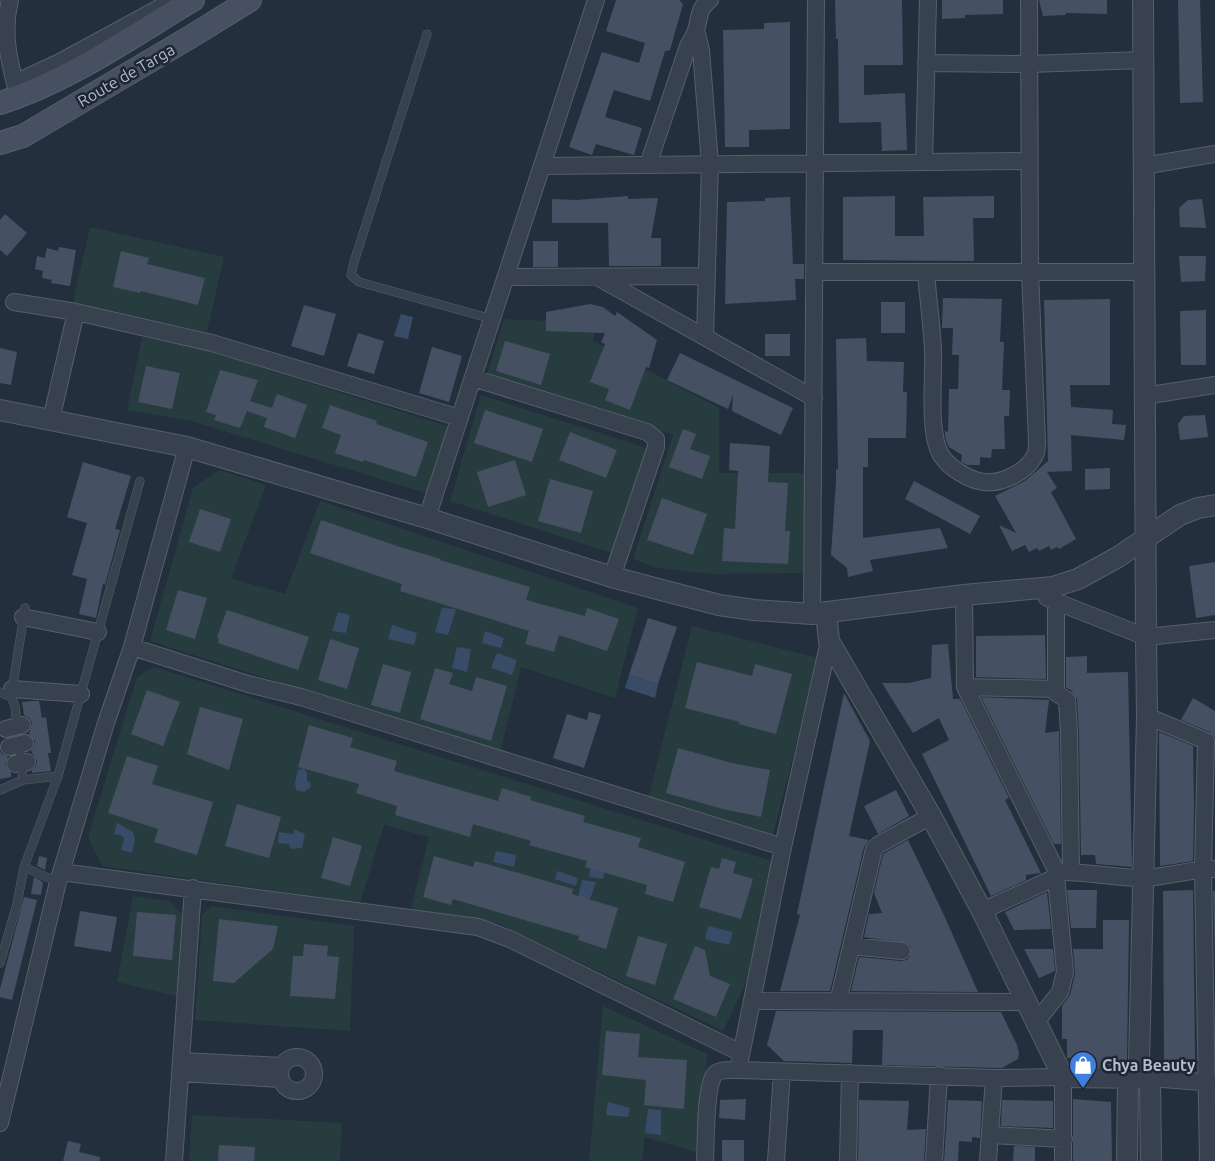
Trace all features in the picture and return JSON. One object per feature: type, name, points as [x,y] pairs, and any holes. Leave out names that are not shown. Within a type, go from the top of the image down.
[{"type":"main road","name":"Route de Targa","points":[[11,94],[82,66],[193,0]]},
{"type":"main road","name":"Route de Targa","points":[[0,143],[23,136],[250,0]]},
{"type":"main road","points":[[0,154],[23,136]]},
{"type":"street","points":[[10,0],[5,36],[11,94],[60,62],[173,0]]},
{"type":"street","points":[[427,518],[596,0]]},
{"type":"street","points":[[648,165],[688,46],[696,30],[701,8],[710,0]]},
{"type":"street","points":[[816,0],[814,398],[819,613],[829,641],[931,816],[982,910],[1063,1077],[1063,1161]]},
{"type":"street","points":[[924,162],[928,0]]},
{"type":"street","points":[[926,272],[933,352],[934,433],[936,447],[950,465],[973,479],[984,482],[1005,479],[1031,463],[1036,455],[1037,442],[1030,272],[1029,0]]},
{"type":"street","points":[[1127,1161],[1139,1073],[1142,878],[1148,716],[1145,539],[1142,0]]},
{"type":"street","points":[[696,30],[701,50],[710,164],[706,338]]},
{"type":"street","points":[[926,63],[1029,64],[1143,60]]},
{"type":"street","points":[[1143,166],[1215,154]]},
{"type":"street","points":[[542,166],[1029,161]]},
{"type":"street","points":[[814,272],[1144,272]]},
{"type":"street","points":[[506,277],[706,276]]},
{"type":"street","points":[[599,278],[814,398]]},
{"type":"street","points":[[14,302],[76,312],[212,343],[460,418]]},
{"type":"street","points":[[51,420],[76,312]]},
{"type":"street","points":[[473,378],[648,432],[656,439],[656,446],[612,577]]},
{"type":"street","points":[[1144,396],[1215,385]]},
{"type":"street","points":[[0,410],[187,447],[427,518],[612,577],[720,605],[746,609],[819,613],[964,595],[1053,587],[1078,579],[1118,557],[1180,515],[1198,508],[1215,506]]},
{"type":"street","points":[[0,1123],[60,877],[106,723],[132,647],[187,447]]},
{"type":"street","points":[[1029,590],[1146,637],[1215,630]]},
{"type":"street","points":[[964,595],[965,687],[1061,874]]},
{"type":"street","points":[[1037,1021],[1060,992],[1066,972],[1061,874],[1069,731],[1067,700],[1056,693],[1056,602]]},
{"type":"street","points":[[24,612],[98,632]]},
{"type":"street","points":[[738,1070],[783,847],[829,641]]},
{"type":"street","points":[[132,647],[248,684],[301,697],[783,847]]},
{"type":"street","points":[[965,687],[1056,689]]},
{"type":"street","points":[[8,693],[81,694]]},
{"type":"street","points":[[1148,716],[1211,744],[1209,869],[1211,1082],[1208,1161]]},
{"type":"street","points":[[838,1002],[874,849],[931,816]]},
{"type":"street","points":[[982,910],[1061,874],[1142,878],[1209,869]]},
{"type":"street","points":[[60,877],[193,888],[490,930],[741,1053]]},
{"type":"street","points":[[174,1161],[193,888]]},
{"type":"street","points":[[851,946],[902,951]]},
{"type":"street","points":[[752,1001],[1027,1002]]},
{"type":"street","points":[[181,1067],[282,1072]]},
{"type":"street","points":[[705,1161],[709,1088],[711,1081],[720,1071],[939,1075],[994,1078],[1139,1073],[1211,1082]]},
{"type":"street","points":[[776,1161],[782,1072]]},
{"type":"street","points":[[848,1161],[850,1073]]},
{"type":"street","points":[[1139,1073],[1151,1161]]},
{"type":"street","points":[[934,1161],[939,1075]]},
{"type":"street","points":[[988,1161],[994,1078]]},
{"type":"street","points":[[991,1135],[1064,1139]]},
{"type":"lane","points":[[427,34],[351,275],[359,282],[492,319]]},
{"type":"lane","points":[[0,963],[17,904],[24,867],[58,776],[140,480]]},
{"type":"lane","points":[[23,780],[15,727],[15,706],[8,693],[24,612]]},
{"type":"lane","points":[[0,790],[23,780],[58,776]]},
{"type":"lane","points":[[24,867],[60,877]]},
{"type":"green space","points":[[90,227],[224,257],[207,332],[73,302]]},
{"type":"green space","points":[[504,319],[595,323],[593,341],[719,408],[719,473],[806,473],[803,573],[711,574],[658,568],[633,559],[673,435],[487,374]]},
{"type":"green space","points":[[142,337],[209,351],[453,428],[432,495],[191,421],[127,410]]},
{"type":"green space","points":[[481,395],[650,449],[615,554],[450,501]]},
{"type":"green space","points":[[219,470],[266,485],[231,578],[285,594],[320,501],[638,608],[615,698],[521,667],[500,753],[150,641],[193,488]]},
{"type":"green space","points":[[692,626],[818,658],[773,835],[647,803]]},
{"type":"green space","points":[[154,667],[775,862],[752,970],[723,1031],[500,924],[410,912],[429,837],[384,825],[360,903],[102,866],[88,837],[137,677]]},
{"type":"green space","points":[[133,896],[169,901],[184,916],[177,996],[117,982]]},
{"type":"green space","points":[[211,906],[354,926],[350,1031],[195,1020],[202,915]]},
{"type":"green space","points":[[603,1006],[707,1054],[699,1153],[645,1137],[642,1161],[589,1161]]},
{"type":"green space","points":[[192,1115],[342,1123],[340,1161],[189,1161]]},
{"type":"water","points":[[401,314],[413,317],[408,339],[394,336]]},
{"type":"water","points":[[442,608],[456,609],[448,635],[435,632]]},
{"type":"water","points":[[338,612],[350,615],[346,633],[332,631]]},
{"type":"water","points":[[392,625],[417,633],[414,645],[388,639]]},
{"type":"water","points":[[485,631],[504,638],[501,648],[482,643]]},
{"type":"water","points":[[457,647],[471,649],[467,672],[452,668]]},
{"type":"water","points":[[497,653],[517,660],[512,675],[491,668]]},
{"type":"water","points":[[629,675],[658,684],[655,698],[625,688]]},
{"type":"water","points":[[303,768],[307,772],[307,780],[311,784],[310,788],[304,792],[296,790],[295,783],[298,770]]},
{"type":"water","points":[[117,823],[133,832],[135,840],[132,853],[121,850],[124,838],[114,834]]},
{"type":"water","points":[[294,829],[305,834],[302,848],[291,849],[289,844],[278,843],[279,832],[294,834]]},
{"type":"water","points":[[496,851],[516,855],[514,867],[493,862]]},
{"type":"water","points":[[592,859],[607,861],[603,879],[589,877]]},
{"type":"water","points":[[557,871],[578,878],[576,886],[555,879]]},
{"type":"water","points":[[582,880],[596,882],[587,908],[576,906]]},
{"type":"water","points":[[708,926],[733,932],[729,945],[705,939]]},
{"type":"water","points":[[608,1102],[630,1108],[628,1117],[606,1115]]},
{"type":"water","points":[[648,1109],[661,1110],[661,1135],[645,1133]]},
{"type":"building","points":[[616,0],[679,0],[683,4],[670,50],[665,51],[650,101],[614,90],[608,107],[605,117],[642,128],[634,155],[596,144],[592,155],[569,147],[602,52],[639,63],[645,43],[606,31]]},
{"type":"building","points":[[835,0],[902,0],[903,65],[864,65],[864,95],[905,93],[907,150],[882,151],[881,122],[839,123],[838,39],[836,39]]},
{"type":"building","points":[[942,0],[1003,0],[1003,14],[965,15],[965,18],[942,19]]},
{"type":"building","points":[[1039,0],[1107,0],[1107,14],[1066,13],[1066,15],[1043,16]]},
{"type":"building","points":[[1178,0],[1200,0],[1203,102],[1180,103]]},
{"type":"building","points":[[790,22],[790,129],[749,130],[749,147],[725,147],[723,30],[764,29],[764,23]]},
{"type":"building","points":[[628,196],[628,199],[658,198],[651,238],[661,238],[661,266],[609,266],[608,223],[552,223],[552,199],[576,200]]},
{"type":"building","points":[[895,196],[895,236],[924,236],[923,197],[994,196],[994,218],[973,218],[974,261],[843,260],[843,197]]},
{"type":"building","points":[[790,197],[793,264],[804,264],[804,279],[795,279],[796,300],[725,304],[727,202],[765,201],[765,198]]},
{"type":"building","points":[[1202,199],[1206,228],[1180,227],[1179,208],[1188,200]]},
{"type":"building","points":[[5,214],[27,233],[7,256],[0,250],[0,220]]},
{"type":"building","points":[[533,241],[558,241],[558,267],[533,267]]},
{"type":"building","points":[[59,247],[76,250],[70,286],[51,283],[52,280],[42,278],[43,271],[35,269],[37,256],[45,258],[47,248],[58,251]]},
{"type":"building","points":[[121,251],[149,258],[147,264],[205,278],[198,305],[141,291],[140,293],[113,287]]},
{"type":"building","points":[[1179,256],[1206,256],[1205,281],[1181,282]]},
{"type":"building","points":[[943,298],[1002,299],[1000,342],[1004,342],[1002,390],[1010,390],[1009,416],[1004,416],[1005,449],[992,449],[991,458],[980,457],[980,465],[967,465],[961,462],[962,455],[949,447],[945,436],[945,431],[948,432],[949,389],[958,389],[959,355],[952,355],[953,328],[942,328]]},
{"type":"building","points":[[1110,299],[1110,385],[1070,385],[1071,407],[1113,410],[1112,424],[1126,425],[1124,440],[1071,435],[1072,471],[1047,472],[1057,488],[1051,492],[1076,539],[1059,549],[1057,547],[1051,550],[1049,546],[1039,551],[1037,548],[1029,552],[1025,545],[1012,551],[999,525],[1016,533],[995,496],[1025,481],[1048,461],[1044,300]]},
{"type":"building","points":[[881,302],[905,302],[905,333],[881,333]]},
{"type":"building","points":[[590,304],[603,307],[615,316],[617,312],[657,340],[649,368],[646,367],[630,410],[605,400],[609,389],[590,382],[605,344],[601,342],[605,333],[546,331],[546,312]]},
{"type":"building","points":[[304,305],[336,314],[324,356],[291,346]]},
{"type":"building","points":[[1206,310],[1206,365],[1181,365],[1180,311]]},
{"type":"building","points":[[358,333],[384,341],[374,374],[347,366]]},
{"type":"building","points":[[765,334],[790,334],[790,356],[765,356]]},
{"type":"building","points":[[866,338],[867,361],[904,362],[903,392],[907,392],[906,438],[868,438],[868,467],[863,467],[863,538],[940,528],[948,548],[870,560],[873,571],[848,577],[847,568],[831,555],[836,468],[838,470],[836,339]]},
{"type":"building","points":[[505,341],[550,354],[541,385],[496,371]]},
{"type":"building","points":[[432,347],[462,356],[449,402],[419,393]]},
{"type":"building","points":[[0,348],[17,352],[11,385],[0,383]]},
{"type":"building","points":[[680,353],[793,408],[781,435],[732,411],[733,395],[728,409],[667,380]]},
{"type":"building","points":[[146,366],[180,373],[172,409],[138,402]]},
{"type":"building","points":[[220,370],[258,380],[250,401],[272,408],[277,394],[307,405],[295,438],[264,427],[267,418],[247,411],[240,428],[214,420],[216,415],[206,412]]},
{"type":"building","points":[[330,405],[377,421],[376,424],[428,442],[416,477],[364,460],[363,462],[335,453],[341,435],[322,428]]},
{"type":"building","points":[[485,410],[543,429],[532,462],[474,443]]},
{"type":"building","points":[[1205,415],[1208,437],[1180,440],[1178,424],[1184,416]]},
{"type":"building","points":[[683,429],[696,434],[690,449],[710,456],[702,479],[669,467]]},
{"type":"building","points":[[570,432],[617,450],[606,478],[559,460]]},
{"type":"building","points":[[730,443],[770,446],[768,482],[788,483],[785,531],[790,531],[788,564],[722,561],[724,528],[735,529],[738,471],[729,470]]},
{"type":"building","points":[[515,460],[526,495],[488,507],[477,472]]},
{"type":"building","points":[[83,462],[131,476],[115,529],[120,530],[105,585],[103,584],[96,618],[79,614],[87,579],[72,575],[87,523],[67,517]]},
{"type":"building","points":[[1110,468],[1110,489],[1085,490],[1085,469]]},
{"type":"building","points":[[550,479],[593,491],[581,533],[538,521]]},
{"type":"building","points":[[914,481],[980,516],[970,534],[905,499]]},
{"type":"building","points":[[662,498],[707,514],[693,555],[647,540]]},
{"type":"building","points":[[200,509],[231,519],[220,552],[189,542]]},
{"type":"building","points":[[321,520],[440,560],[530,587],[526,600],[585,616],[587,608],[619,619],[607,651],[559,635],[554,652],[525,644],[529,631],[400,591],[402,584],[310,553]]},
{"type":"building","points":[[1215,562],[1215,615],[1196,618],[1189,566]]},
{"type":"building","points":[[178,590],[207,598],[195,639],[166,630]]},
{"type":"building","points":[[227,610],[309,637],[298,670],[218,643],[219,638],[217,637]]},
{"type":"building","points":[[648,618],[677,627],[658,684],[629,675]]},
{"type":"building","points":[[1045,635],[1046,679],[976,677],[976,636]]},
{"type":"building","points":[[330,639],[359,648],[347,689],[318,680]]},
{"type":"building","points":[[948,644],[953,699],[960,699],[1009,798],[1005,800],[1041,873],[1026,875],[1026,880],[991,896],[922,754],[949,740],[939,718],[913,733],[882,683],[909,683],[931,678],[932,645]]},
{"type":"building","points":[[1087,656],[1087,673],[1128,672],[1132,867],[1096,864],[1095,855],[1081,855],[1077,699],[1071,690],[1066,688],[1066,657]]},
{"type":"building","points":[[697,662],[752,676],[755,664],[792,674],[776,734],[739,724],[740,722],[685,708]]},
{"type":"building","points":[[383,664],[411,672],[400,713],[371,705]]},
{"type":"building","points":[[435,668],[453,673],[449,684],[472,691],[476,677],[507,686],[491,741],[420,719]]},
{"type":"building","points":[[147,690],[180,702],[163,746],[131,734]]},
{"type":"building","points":[[844,693],[870,741],[849,836],[869,840],[864,847],[830,991],[780,991],[800,915],[797,914]]},
{"type":"building","points":[[981,697],[1049,700],[1045,733],[1059,731],[1061,844],[1054,844]]},
{"type":"building","points":[[1193,698],[1215,711],[1215,737],[1210,732],[1181,720]]},
{"type":"building","points":[[39,701],[42,718],[46,717],[51,753],[48,753],[51,771],[32,773],[37,761],[31,751],[35,741],[29,734],[32,723],[24,715],[22,702]]},
{"type":"building","points":[[200,707],[243,719],[229,770],[187,754]]},
{"type":"building","points":[[589,712],[601,715],[584,768],[553,758],[567,714],[587,720]]},
{"type":"building","points":[[309,725],[353,738],[350,747],[397,761],[394,771],[498,801],[502,788],[531,797],[530,800],[585,816],[583,822],[641,838],[638,847],[685,862],[673,902],[645,894],[647,885],[585,867],[587,861],[529,845],[531,841],[473,824],[470,837],[395,815],[397,806],[356,793],[359,784],[298,767]]},
{"type":"building","points":[[1159,732],[1193,746],[1194,805],[1193,861],[1160,866]]},
{"type":"building","points":[[678,748],[732,763],[770,770],[761,817],[723,809],[666,793]]},
{"type":"building","points":[[0,751],[8,757],[5,765],[11,773],[11,777],[0,779]]},
{"type":"building","points":[[127,756],[158,766],[152,784],[213,802],[197,855],[154,842],[158,829],[108,813]]},
{"type":"building","points":[[896,790],[909,816],[878,834],[864,806]]},
{"type":"building","points":[[237,804],[281,817],[269,858],[225,846]]},
{"type":"building","points":[[333,837],[362,846],[350,886],[321,878]]},
{"type":"building","points":[[908,840],[978,992],[851,991],[859,957],[901,961],[907,960],[910,956],[911,947],[907,943],[864,937],[869,914],[882,913],[874,893],[883,854]]},
{"type":"building","points":[[39,856],[47,858],[45,870],[37,866]]},
{"type":"building","points":[[434,856],[473,867],[475,861],[519,873],[573,889],[572,894],[618,908],[606,949],[578,940],[579,936],[453,899],[451,905],[423,897]]},
{"type":"building","points":[[722,858],[736,862],[733,873],[753,879],[741,919],[699,907],[711,867],[719,869]]},
{"type":"building","points":[[34,877],[43,882],[41,895],[31,894]]},
{"type":"building","points":[[1067,890],[1097,890],[1096,928],[1071,928]]},
{"type":"building","points":[[1193,890],[1195,1059],[1164,1060],[1163,891]]},
{"type":"building","points":[[1213,891],[1215,891],[1215,961]]},
{"type":"building","points":[[1047,892],[1051,929],[1014,930],[1005,912]]},
{"type":"building","points":[[24,897],[37,900],[12,1000],[0,997],[0,989]]},
{"type":"building","points":[[80,911],[117,917],[111,952],[74,946]]},
{"type":"building","points":[[137,912],[176,915],[172,960],[133,956]]},
{"type":"building","points":[[219,919],[278,926],[273,949],[234,983],[213,981]]},
{"type":"building","points":[[1103,920],[1129,920],[1127,1059],[1123,1065],[1096,1066],[1096,1058],[1067,1058],[1067,1039],[1062,1039],[1062,1006],[1070,995],[1075,974],[1073,949],[1103,949]]},
{"type":"building","points":[[638,936],[667,944],[655,985],[626,976]]},
{"type":"building","points":[[304,944],[328,946],[327,956],[339,957],[335,999],[290,996],[293,956],[303,956]]},
{"type":"building","points":[[695,946],[705,950],[710,976],[730,984],[716,1017],[673,999]]},
{"type":"building","points":[[1024,949],[1053,949],[1055,971],[1039,978]]},
{"type":"building","points":[[776,1011],[1001,1012],[1017,1045],[1018,1059],[1002,1068],[882,1065],[883,1030],[853,1030],[852,1063],[784,1061],[767,1045]]},
{"type":"building","points":[[606,1031],[640,1034],[638,1057],[687,1060],[684,1109],[644,1105],[646,1080],[602,1075]]},
{"type":"building","points":[[746,1099],[745,1120],[719,1118],[720,1100]]},
{"type":"building","points":[[1073,1099],[1111,1102],[1112,1161],[1073,1161]]},
{"type":"building","points":[[859,1100],[909,1101],[907,1130],[926,1129],[924,1161],[858,1161]]},
{"type":"building","points":[[948,1100],[982,1101],[980,1138],[972,1137],[972,1142],[959,1141],[958,1161],[944,1161]]},
{"type":"building","points":[[1002,1100],[1053,1101],[1053,1128],[1001,1126]]},
{"type":"building","points":[[722,1140],[744,1140],[744,1161],[722,1161]]},
{"type":"building","points":[[68,1141],[81,1144],[79,1152],[100,1157],[100,1161],[63,1161]]},
{"type":"building","points":[[219,1145],[255,1147],[254,1161],[218,1161]]},
{"type":"building","points":[[1014,1146],[1035,1147],[1035,1161],[1013,1161]]},
{"type":"place","name":"Chya Beauty","points":[[1083,1089]]}]
